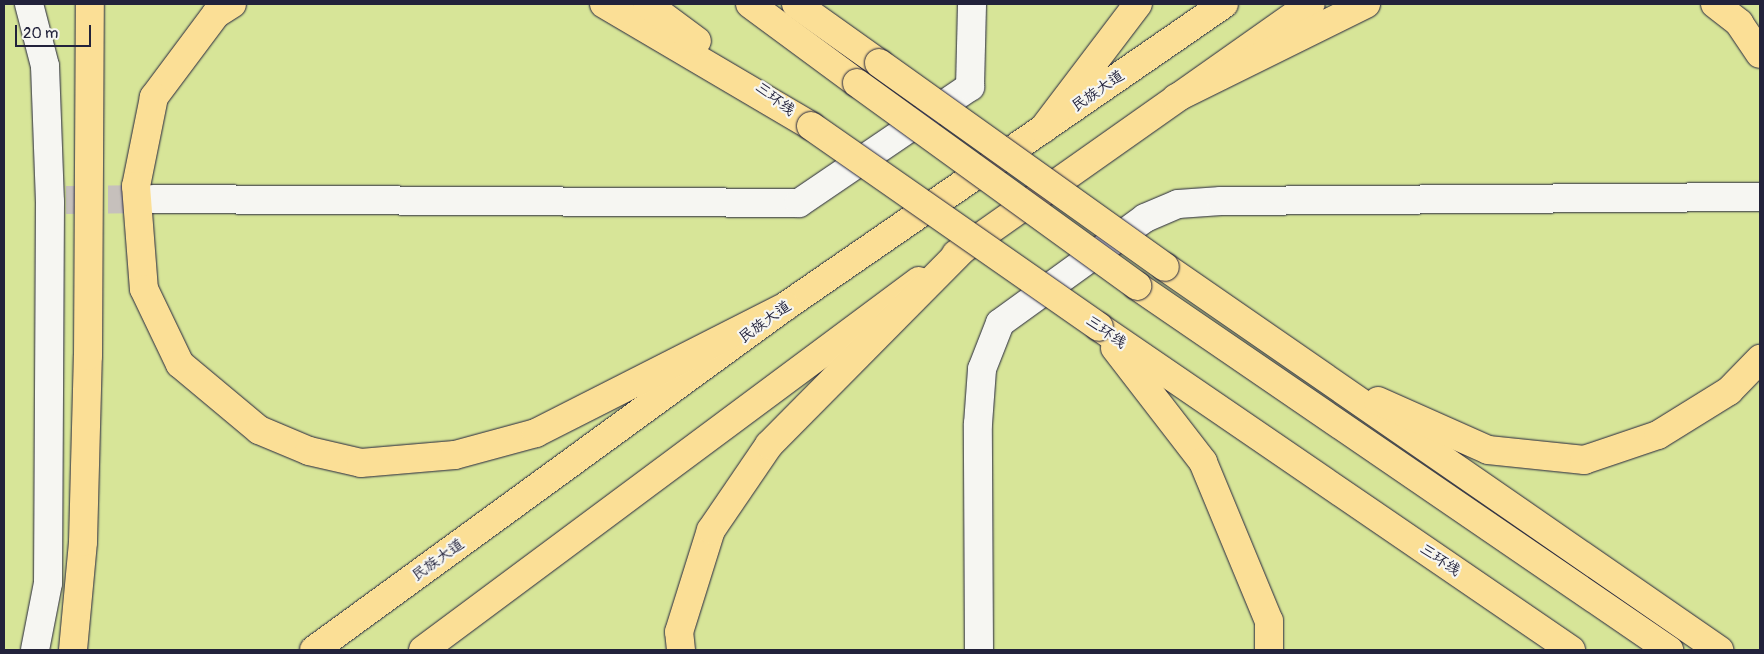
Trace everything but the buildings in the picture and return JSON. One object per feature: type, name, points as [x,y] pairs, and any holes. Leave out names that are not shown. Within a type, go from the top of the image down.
[{"type":"main road","points":[[73,650],[83,542],[88,366],[90,4]]},
{"type":"main road","points":[[232,4],[216,14],[154,97],[136,186],[144,289],[180,364],[259,430],[309,451],[361,463],[455,455],[536,433],[786,306]]},
{"type":"main road","points":[[604,4],[811,126]]},
{"type":"main road","name":"三环线","points":[[647,4],[811,126],[1099,327],[1571,650]]},
{"type":"main road","points":[[750,4],[1137,286],[1669,650]]},
{"type":"main road","points":[[796,4],[1260,334],[1719,650]]},
{"type":"main road","points":[[809,4],[836,32]]},
{"type":"main road","points":[[1043,129],[1138,4]]},
{"type":"main road","name":"民族大道","points":[[314,650],[786,306],[1224,4]]},
{"type":"main road","points":[[423,650],[962,249],[1310,4]]},
{"type":"main road","points":[[1176,98],[1366,4]]},
{"type":"main road","points":[[1715,4],[1738,23],[1760,54]]},
{"type":"main road","points":[[681,650],[679,632],[711,530],[769,445],[962,249]]},
{"type":"main road","points":[[1099,327],[1203,462],[1269,621],[1268,650]]},
{"type":"main road","points":[[1260,334],[1382,403],[1488,450],[1584,460],[1658,435],[1729,391],[1760,359]]},
{"type":"street","points":[[29,4],[45,66],[58,201],[48,583],[35,650]]},
{"type":"street","points":[[153,199],[799,203],[970,87],[972,4]]},
{"type":"street","points":[[979,650],[978,424],[982,369],[1000,323],[1145,218],[1178,204],[1221,201],[1760,197]]},
{"type":"green space","points":[[4,4],[1760,4],[1760,650],[4,650]]},
{"type":"tunnel","points":[[66,200],[153,199]]}]
